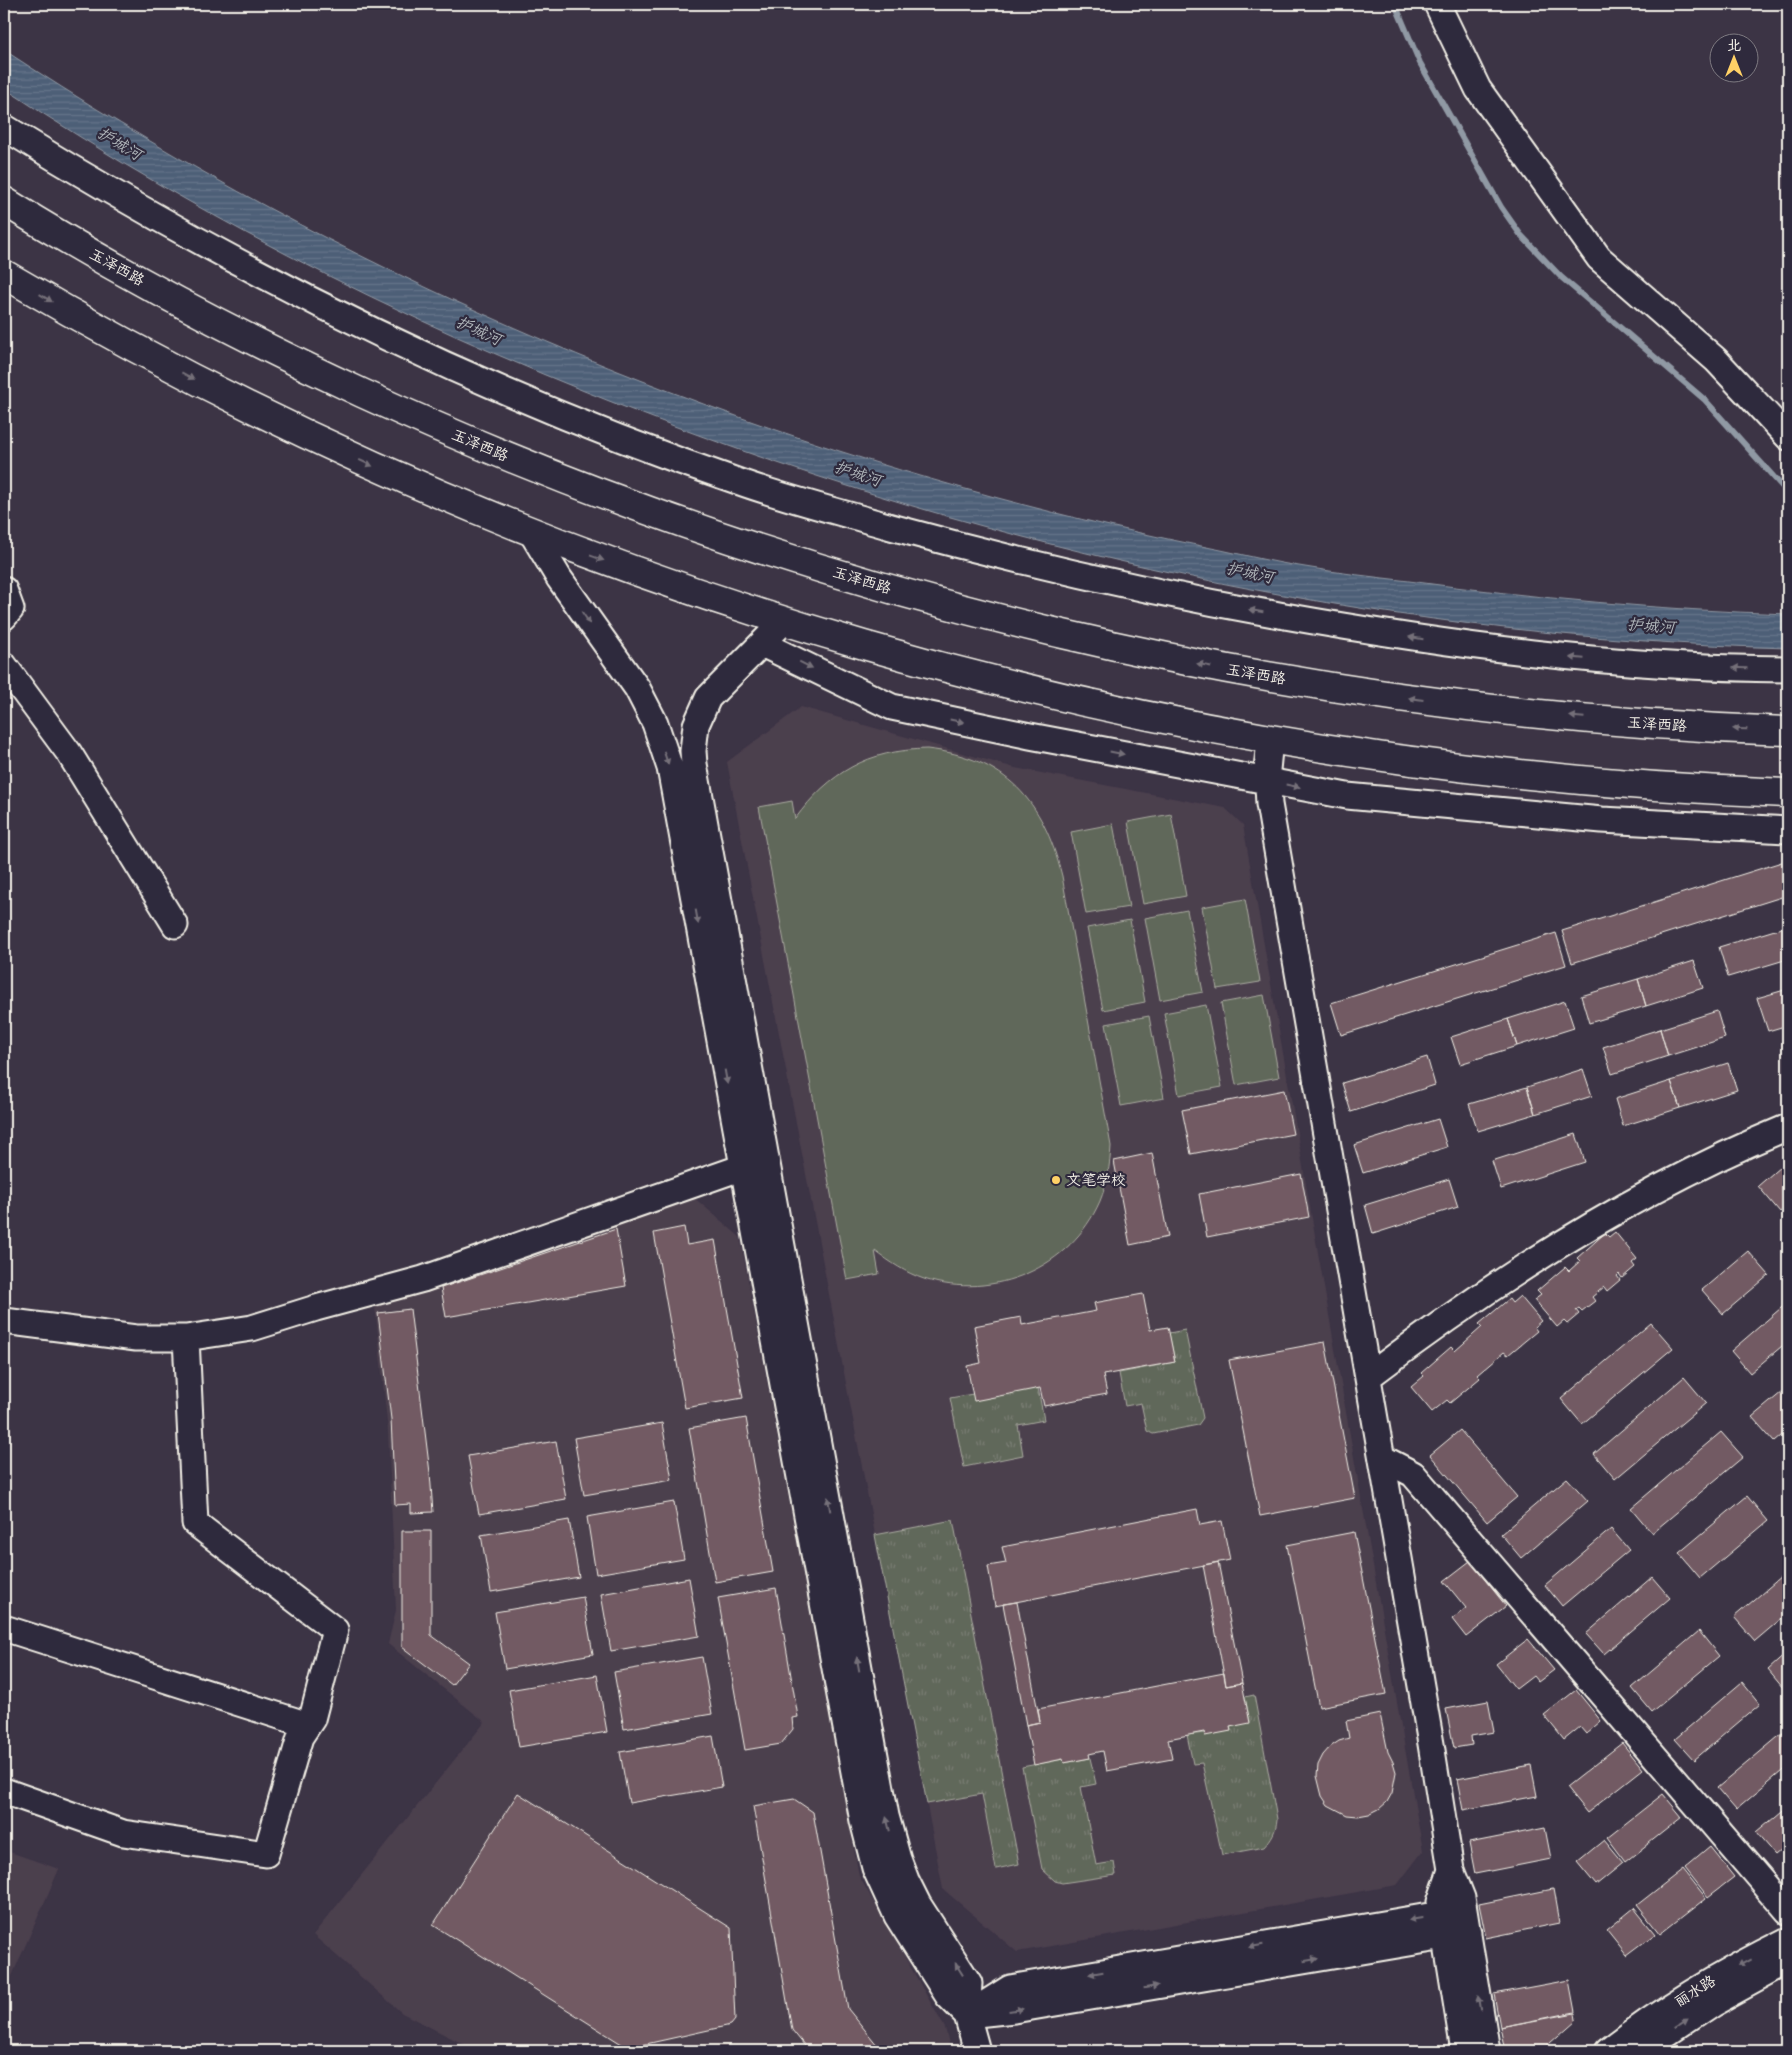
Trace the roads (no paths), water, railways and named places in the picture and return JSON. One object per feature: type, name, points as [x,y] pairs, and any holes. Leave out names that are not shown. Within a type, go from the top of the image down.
[{"type":"main road","name":"玉泽西路","points":[[4,201],[169,297],[327,377],[420,420],[609,496],[705,530],[888,588],[1012,622],[1146,653],[1248,673],[1351,690],[1560,716],[1788,731]]},
{"type":"main road","points":[[4,274],[140,351],[300,433],[395,476],[532,532],[685,589],[784,621],[947,669],[1133,714],[1342,752],[1447,766],[1553,777],[1642,785],[1788,793]]},
{"type":"street","points":[[1437,4],[1478,89],[1599,258],[1716,360],[1788,437]]},
{"type":"street","points":[[4,127],[78,173],[234,261],[398,344],[567,417],[653,451],[749,485],[935,539],[1034,564],[1142,589],[1332,625],[1441,642],[1577,658],[1678,665],[1788,669]]},
{"type":"street","points":[[532,532],[564,586],[637,688],[655,723],[670,768],[868,1845],[878,1875],[897,1916],[948,1996],[967,2015]]},
{"type":"street","points":[[4,590],[11,609],[4,617]]},
{"type":"street","points":[[784,621],[708,698],[696,725],[694,764],[886,1816],[898,1860],[906,1880],[918,1904],[969,1983],[967,2015],[976,2051]]},
{"type":"street","points":[[762,644],[892,707],[1030,736],[1347,796],[1475,810],[1602,820],[1788,830]]},
{"type":"street","points":[[4,665],[69,753],[175,925]]},
{"type":"street","points":[[1270,740],[1267,781],[1271,814],[1451,1870],[1462,1898],[1455,1924],[1464,2051]]},
{"type":"street","points":[[1368,1377],[1428,1332],[1552,1249],[1667,1184],[1726,1154],[1788,1126]]},
{"type":"street","points":[[4,1321],[136,1338],[186,1338],[252,1328],[316,1308],[424,1279],[743,1167]]},
{"type":"street","points":[[4,1791],[123,1833],[266,1854],[300,1737],[312,1720],[335,1630],[195,1523],[186,1338]]},
{"type":"street","points":[[1382,1458],[1413,1474],[1788,1912]]},
{"type":"street","points":[[4,1628],[308,1725]]},
{"type":"street","points":[[967,2015],[1010,1988],[1455,1924]]},
{"type":"street","points":[[1455,1924],[1487,2051]]},
{"type":"street","name":"丽水路","points":[[1608,2051],[1659,2014],[1700,1988],[1788,1940]]},
{"type":"street","name":"丽水路","points":[[1641,2051],[1711,2004],[1788,1962]]},
{"type":"water","name":"护城河","points":[[4,50],[120,123],[239,192],[360,255],[483,314],[608,367],[736,416],[866,459],[998,498],[1137,532],[1294,565],[1357,575],[1551,598],[1693,610],[1788,614],[1788,648],[1645,641],[1503,628],[1362,608],[1222,583],[1082,552],[945,515],[808,473],[674,426],[500,356],[329,276],[246,233],[83,139],[4,88]]},
{"type":"waterway","points":[[1395,4],[1420,63],[1501,207],[1520,234],[1561,277],[1705,400],[1788,493]]},
{"type":"place","name":"文笔学校","points":[[1056,1180]]}]
